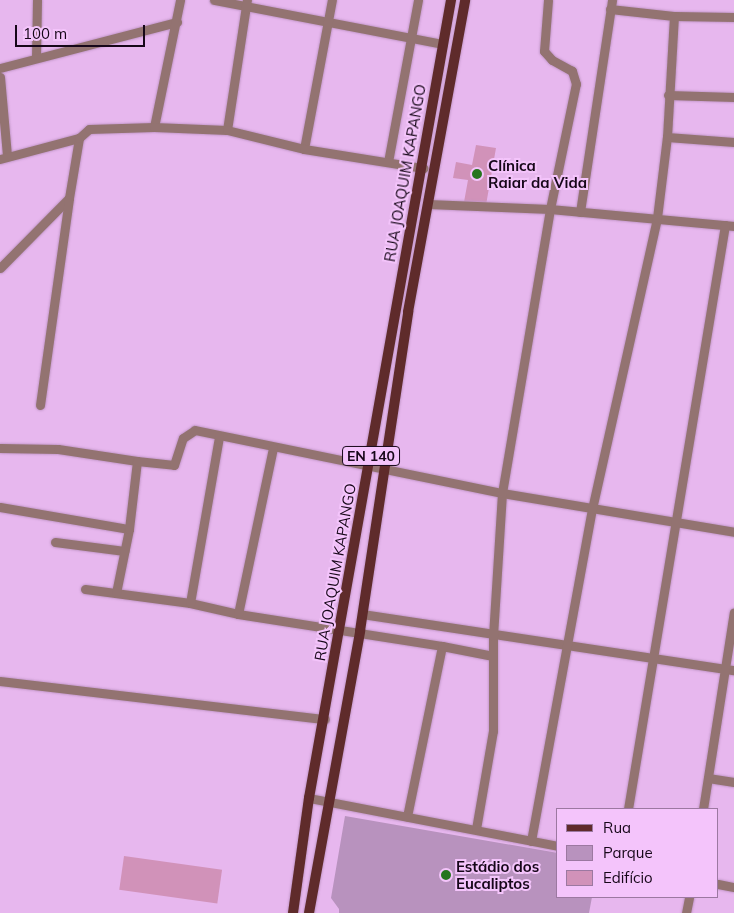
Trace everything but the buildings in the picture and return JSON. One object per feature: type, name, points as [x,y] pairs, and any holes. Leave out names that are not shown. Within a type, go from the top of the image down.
[{"type":"main road","name":"RUA JOAQUIM KAPANGO","points":[[292,913],[309,798],[341,628],[396,306],[423,168],[451,0]]},
{"type":"main road","name":"RUA JOAQUIM KAPANGO","points":[[309,913],[360,631],[428,204],[465,0]]},
{"type":"street","points":[[36,58],[37,0]]},
{"type":"street","points":[[154,127],[180,0]]},
{"type":"street","points":[[214,0],[246,4],[443,44]]},
{"type":"street","points":[[304,149],[332,0]]},
{"type":"street","points":[[388,162],[418,0]]},
{"type":"street","points":[[476,829],[493,731],[493,636],[502,492],[550,210],[576,80],[572,71],[544,51],[548,0]]},
{"type":"street","points":[[228,130],[246,4]]},
{"type":"street","points":[[580,212],[611,4],[674,16],[734,17]]},
{"type":"street","points":[[531,840],[592,509],[657,218],[667,137],[674,16]]},
{"type":"street","points":[[0,68],[177,22]]},
{"type":"street","points":[[0,77],[4,158],[79,138],[89,129],[154,127],[228,130],[304,149],[423,168]]},
{"type":"street","points":[[668,95],[734,97]]},
{"type":"street","points":[[667,137],[734,142]]},
{"type":"street","points":[[40,405],[79,138]]},
{"type":"street","points":[[1,263],[69,198]]},
{"type":"street","points":[[428,204],[580,212],[729,226],[678,522],[652,657],[628,808]]},
{"type":"street","points":[[0,448],[58,449],[174,465],[186,433],[195,430],[369,467],[592,509],[734,532]]},
{"type":"street","points":[[190,603],[219,436]]},
{"type":"street","points":[[238,614],[274,448]]},
{"type":"street","points":[[116,593],[129,529],[137,461]]},
{"type":"street","points":[[0,507],[129,529]]},
{"type":"street","points":[[55,542],[124,551]]},
{"type":"street","points":[[85,589],[190,603],[238,614],[360,631],[493,656]]},
{"type":"street","points":[[703,808],[734,612]]},
{"type":"street","points":[[362,614],[493,636],[568,643],[734,670]]},
{"type":"street","points":[[407,816],[442,646]]},
{"type":"street","points":[[0,681],[325,718]]},
{"type":"street","points":[[708,778],[734,782]]},
{"type":"street","points":[[309,798],[556,846]]},
{"type":"street","points":[[719,884],[734,887]]},
{"type":"street","points":[[686,913],[689,898]]},
{"type":"green space","name":"Estádio dos Eucaliptos","points":[[345,816],[556,853],[556,898],[592,898],[589,913],[339,913],[339,909],[331,898]]},
{"type":"place","name":"Clínica Raiar da Vida","points":[[477,174]]},
{"type":"place","name":"Estádio dos Eucaliptos","points":[[446,875]]}]
